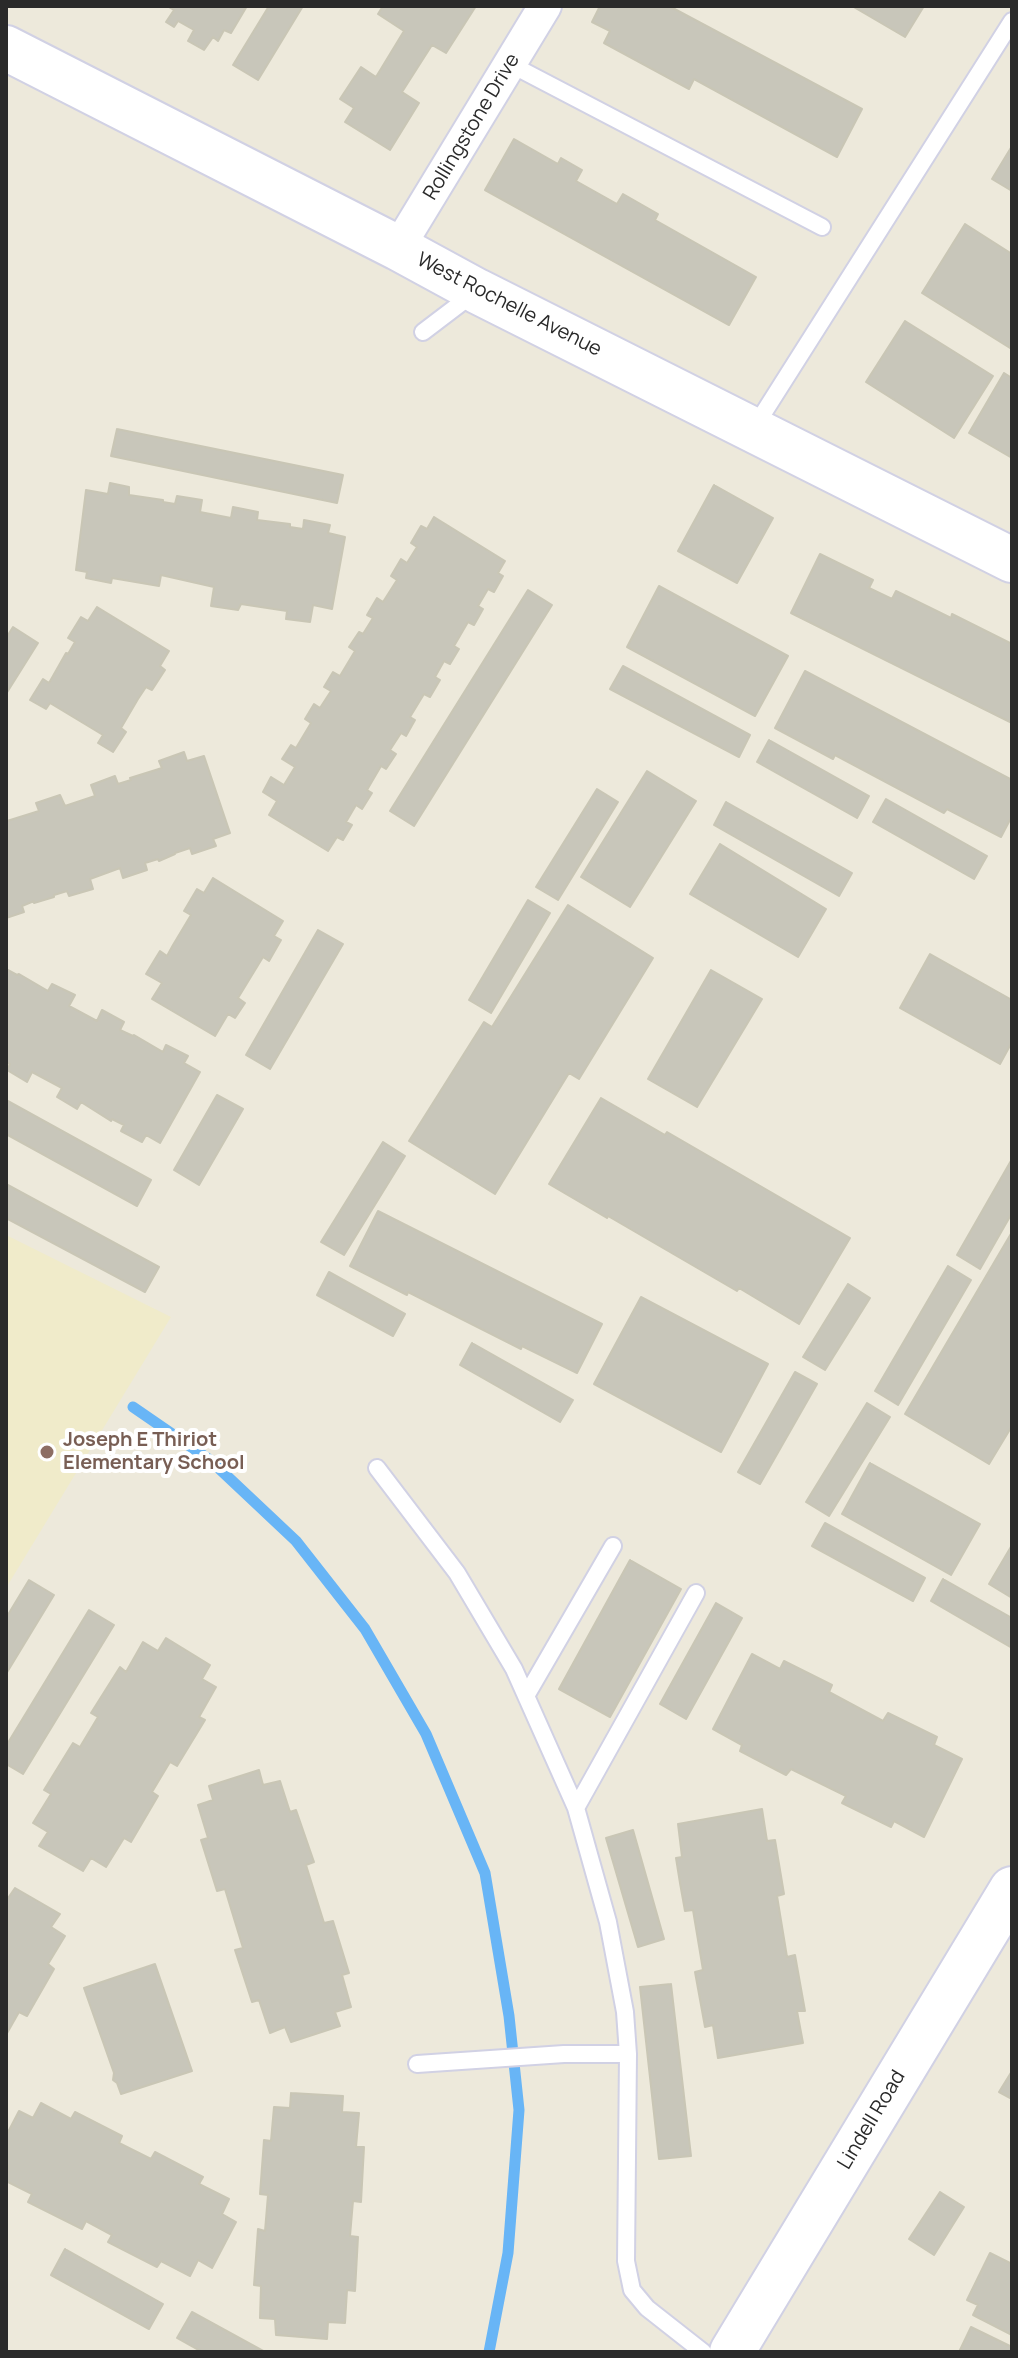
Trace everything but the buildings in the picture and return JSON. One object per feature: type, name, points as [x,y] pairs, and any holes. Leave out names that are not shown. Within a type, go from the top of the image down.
[{"type":"street","name":"Rollingstone Drive","points":[[398,248],[545,6]]},
{"type":"street","name":"West Rochelle Avenue","points":[[6,48],[477,291],[1012,560]]},
{"type":"street","name":"Lindell Road","points":[[732,2352],[1012,1889]]},
{"type":"lane","points":[[753,429],[1012,21]]},
{"type":"lane","points":[[510,64],[822,227]]},
{"type":"lane","points":[[423,332],[477,291]]},
{"type":"lane","points":[[377,1468],[457,1573],[514,1669],[576,1808],[608,1922],[625,2012],[628,2054],[626,2256],[632,2290],[647,2308],[703,2352]]},
{"type":"lane","points":[[526,1696],[613,1546]]},
{"type":"lane","points":[[576,1808],[696,1593]]},
{"type":"lane","points":[[417,2064],[564,2054],[628,2054]]},
{"type":"shaded area","name":"Joseph E Thiriot Elementary School","points":[[6,1235],[171,1317],[6,1588]]},
{"type":"waterway","points":[[133,1407],[210,1460],[296,1541],[365,1629],[426,1734],[485,1873],[509,2016],[519,2110],[508,2253],[489,2352]]},
{"type":"place","name":"Joseph E Thiriot Elementary School","points":[[47,1452]]}]
